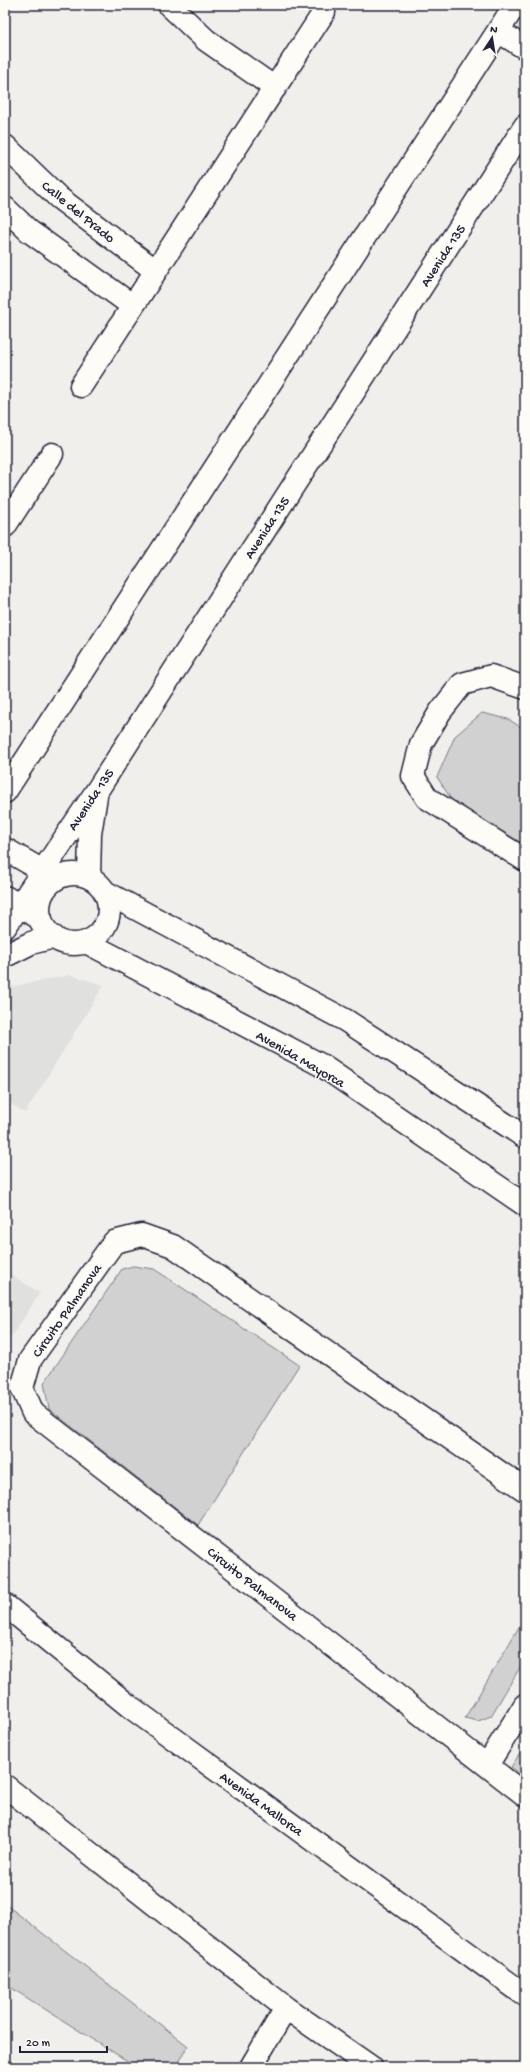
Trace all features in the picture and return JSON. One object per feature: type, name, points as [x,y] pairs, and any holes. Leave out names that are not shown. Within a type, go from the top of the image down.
[{"type":"street","points":[[168,5],[206,40],[275,88]]},
{"type":"street","points":[[5,792],[515,5]]},
{"type":"street","points":[[81,386],[324,12]]},
{"type":"street","points":[[498,31],[525,48]]},
{"type":"street","name":"Avenida 135","points":[[5,927],[12,901],[49,875],[98,789],[525,126]]},
{"type":"street","name":"Calle del Prado","points":[[5,146],[59,198],[156,271]]},
{"type":"street","points":[[5,208],[29,231],[133,306]]},
{"type":"street","points":[[8,515],[52,454]]},
{"type":"street","points":[[525,688],[491,676],[462,684],[440,712],[420,744],[413,776],[427,798],[525,860]]},
{"type":"street","points":[[89,877],[90,834],[98,789]]},
{"type":"street","points":[[5,849],[49,875],[78,874],[89,877],[98,883],[105,892],[109,903],[109,915],[105,927],[97,936],[86,942],[75,944],[64,942],[54,937],[45,929],[39,908],[41,896],[47,887],[49,875]]},
{"type":"street","points":[[105,892],[345,1020],[525,1137]]},
{"type":"street","points":[[12,901],[41,919]]},
{"type":"street","points":[[5,956],[31,943],[54,937]]},
{"type":"street","name":"Avenida Mayorca","points":[[86,942],[321,1065],[525,1205]]},
{"type":"street","name":"Circuito Palmanova","points":[[525,1490],[173,1246],[142,1235],[114,1242],[30,1360],[22,1388],[33,1413],[525,1794]]},
{"type":"street","name":"Avenida Mallorca","points":[[5,1605],[129,1706],[525,1995]]},
{"type":"street","points":[[487,1765],[525,1705]]},
{"type":"street","points":[[5,1786],[286,2008],[371,2067]]},
{"type":"street","points":[[251,2067],[286,2008]]},
{"type":"shaded area","points":[[482,713],[508,719],[525,730],[525,845],[453,802],[437,777],[455,736]]},
{"type":"shaded area","points":[[70,975],[104,985],[25,1113],[5,1100],[5,988]]},
{"type":"shaded area","points":[[133,1266],[154,1269],[299,1365],[198,1525],[49,1409],[44,1383],[122,1269]]},
{"type":"shaded area","points":[[5,1271],[40,1293],[5,1347]]},
{"type":"shaded area","points":[[525,1617],[525,1659],[491,1716],[478,1721],[465,1718]]},
{"type":"shaded area","points":[[525,1746],[525,1777],[511,1767]]},
{"type":"shaded area","points":[[5,1904],[188,2046],[175,2067],[137,2067],[5,1984]]}]
